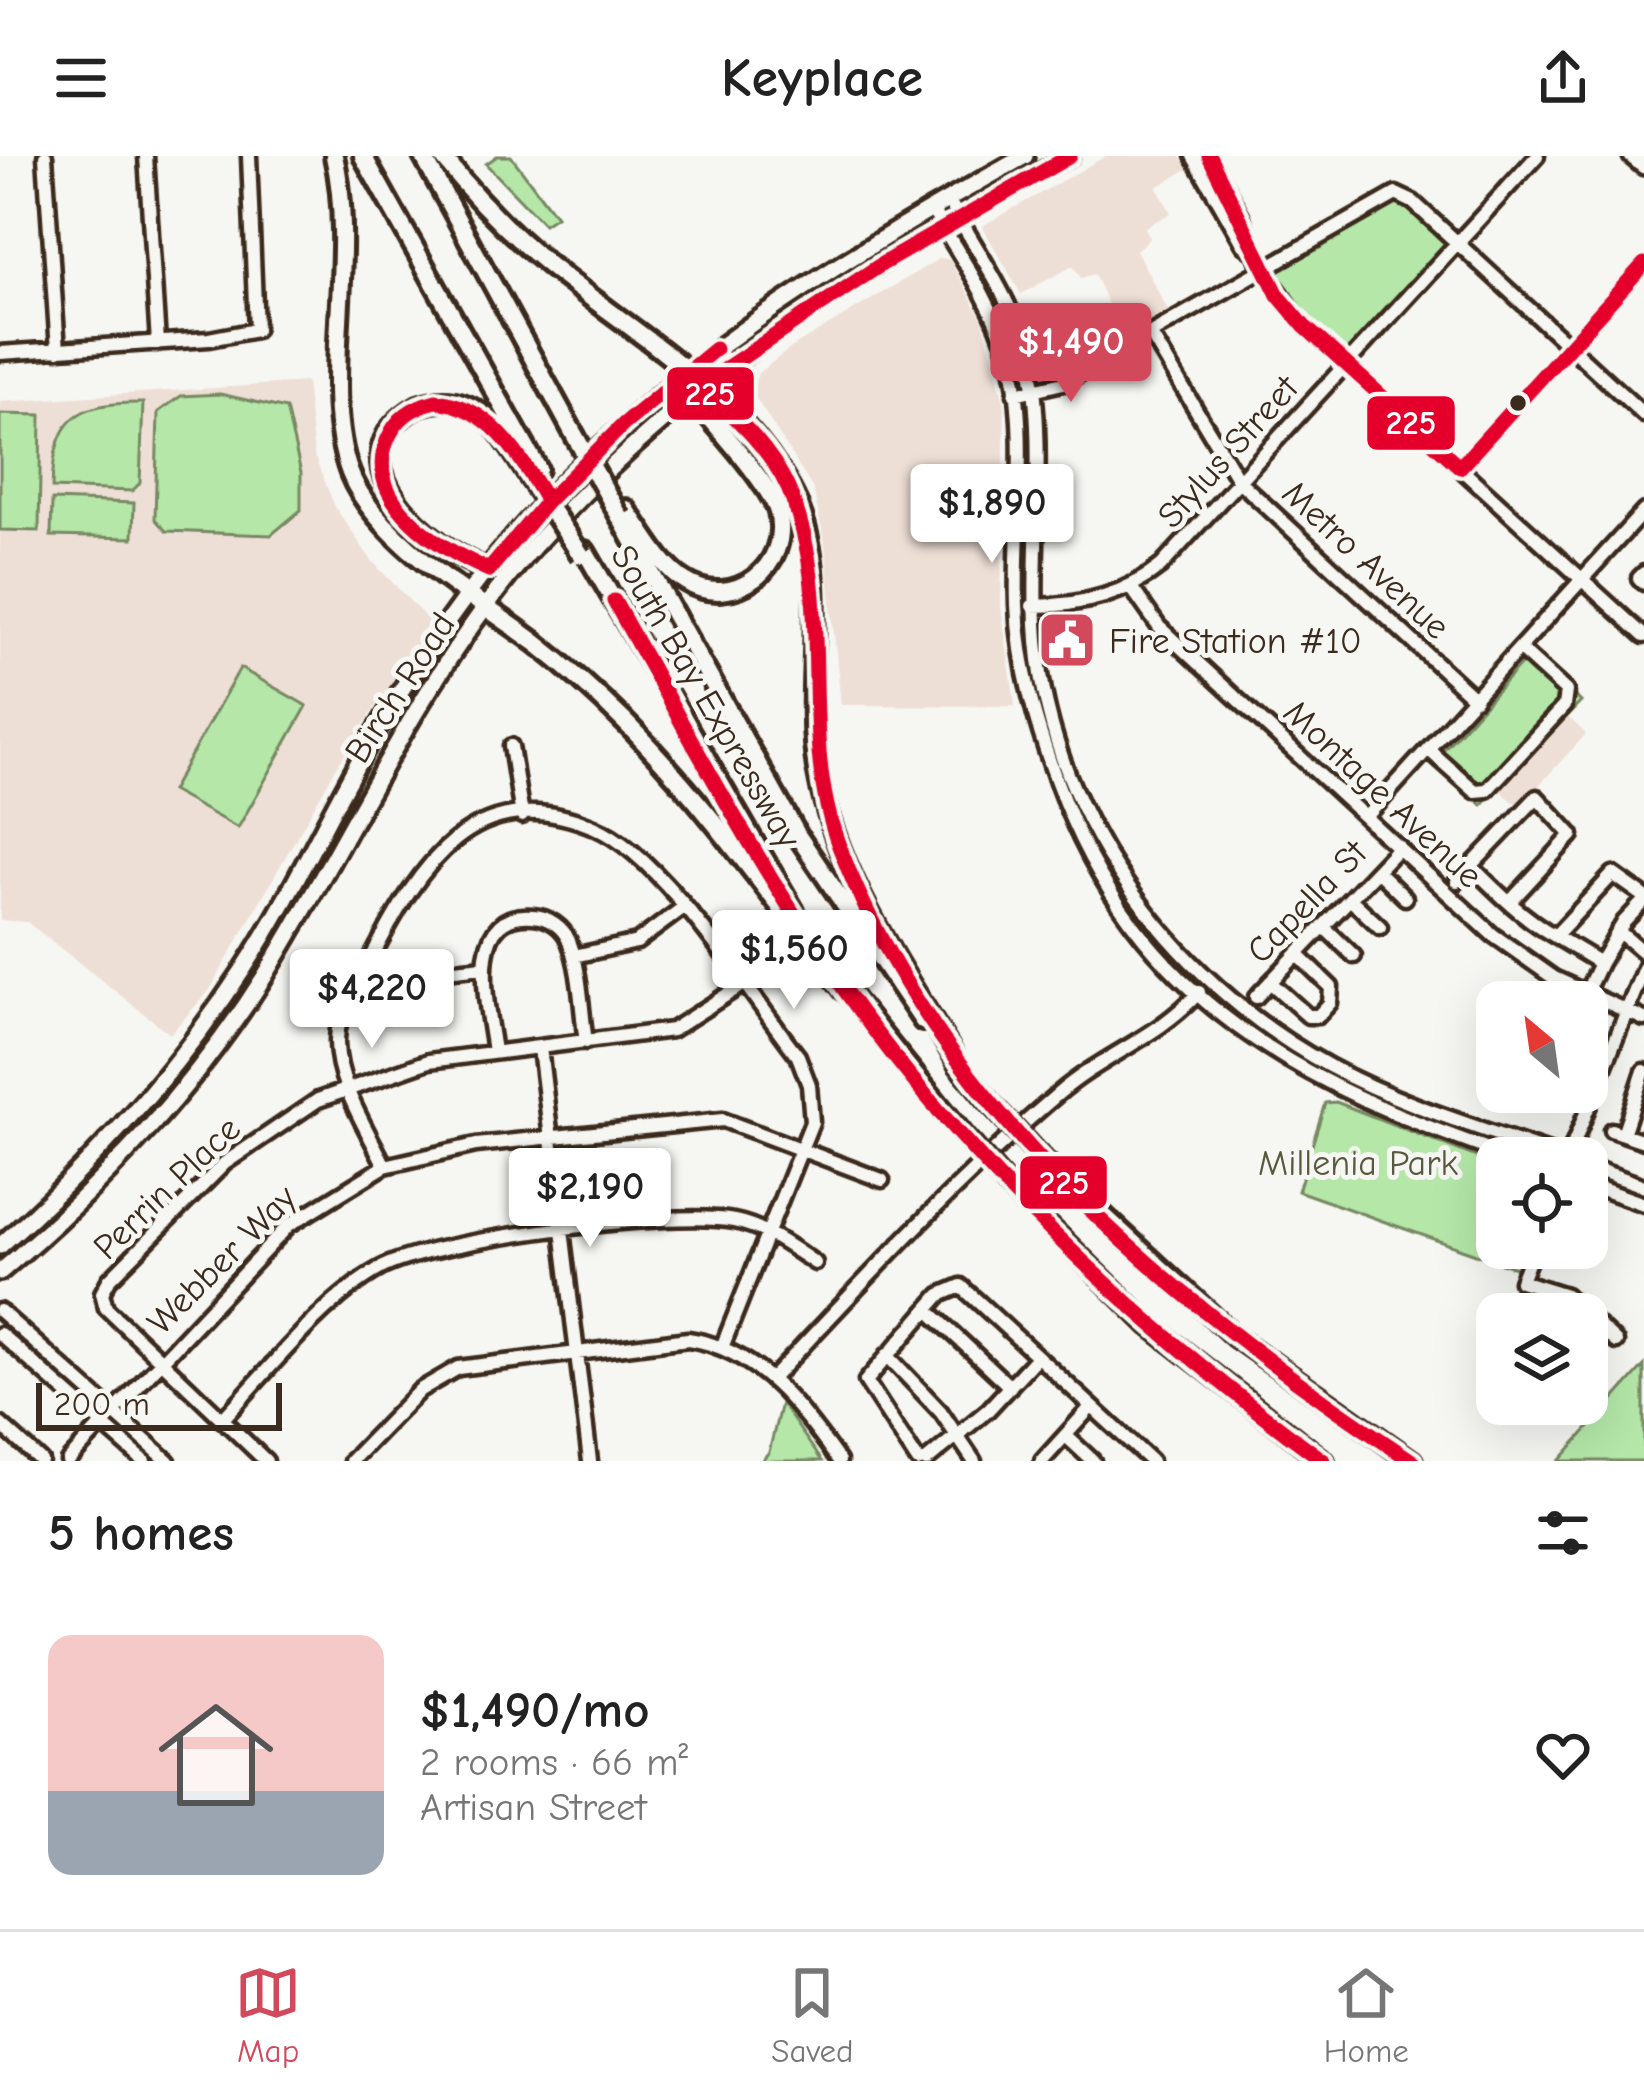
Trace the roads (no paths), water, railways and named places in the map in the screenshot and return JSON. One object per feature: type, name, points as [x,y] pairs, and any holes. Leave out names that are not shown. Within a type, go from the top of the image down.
[{"type":"highway","points":[[334,156],[345,233],[340,419],[346,460],[377,517],[573,674],[645,743],[844,990]]},
{"type":"highway","points":[[363,156],[533,472]]},
{"type":"highway","name":"South Bay Expressway","points":[[423,156],[808,852],[892,982],[1036,1153],[1234,1336],[1412,1461]]},
{"type":"highway","points":[[442,156],[533,253],[696,390],[772,497],[780,525],[772,560],[740,587],[698,588],[673,572],[623,513]]},
{"type":"highway","points":[[696,390],[727,406],[771,461],[799,509],[810,556],[813,728],[825,805],[878,927],[963,1071]]},
{"type":"highway","points":[[489,570],[466,561],[396,505],[382,474],[386,438],[418,406],[462,403],[494,422],[533,472]]},
{"type":"highway","name":"South Bay Expressway","points":[[533,472],[844,990],[1008,1186],[1149,1324],[1324,1461]]},
{"type":"main road","name":"Birch Road","points":[[0,1246],[121,1129],[197,1034],[246,965],[374,735],[470,594],[531,518],[681,375],[784,296],[1025,156]]},
{"type":"main road","name":"Birch Road","points":[[0,1272],[67,1215],[142,1134],[264,977],[393,746],[535,545],[696,390],[796,314],[1070,156]]},
{"type":"main road","points":[[1632,156],[1644,166]]},
{"type":"street","points":[[45,156],[58,350]]},
{"type":"street","points":[[146,156],[158,343]]},
{"type":"street","points":[[0,353],[158,343],[256,330],[249,156]]},
{"type":"street","points":[[1193,156],[1244,245],[1256,254]]},
{"type":"street","points":[[1209,156],[1263,269],[1304,326],[1644,636]]},
{"type":"street","name":"Stylus Street","points":[[1017,607],[1076,604],[1131,587],[1172,556],[1537,156]]},
{"type":"street","points":[[1015,394],[1063,382],[1396,194],[1414,202],[1644,415]]},
{"type":"street","points":[[948,199],[1010,311],[1033,390],[1036,606],[1050,706],[1093,827],[1141,907],[1208,981],[1329,1066],[1513,1137]]},
{"type":"street","points":[[931,208],[993,316],[1015,394],[1017,607],[1037,722],[1078,834],[1102,884],[1196,995],[1322,1082],[1476,1143]]},
{"type":"street","name":"Metro Avenue","points":[[1150,334],[1239,482],[1475,699]]},
{"type":"street","points":[[1366,817],[1644,511]]},
{"type":"street","points":[[1644,573],[1639,578],[1644,583]]},
{"type":"street","name":"Montage Avenue","points":[[1131,587],[1159,627],[1493,935],[1554,978],[1644,1018]]},
{"type":"street","points":[[1428,749],[1474,791],[1487,790],[1557,714],[1566,704],[1566,691],[1520,649]]},
{"type":"street","points":[[511,746],[522,816]]},
{"type":"street","points":[[1457,881],[1537,797],[1572,835],[1510,902]]},
{"type":"street","points":[[385,1166],[339,1064],[338,1028],[410,885],[430,859],[481,825],[522,816],[566,818],[606,832],[633,850],[684,907],[798,1056],[809,1085],[812,1122],[723,1345]]},
{"type":"street","points":[[1078,834],[1093,827]]},
{"type":"street","name":"Capella St","points":[[1256,997],[1399,847]]},
{"type":"street","points":[[1472,866],[1555,937],[1600,963]]},
{"type":"street","points":[[1377,871],[1406,898]]},
{"type":"street","points":[[1555,937],[1613,874],[1644,898],[1618,931],[1591,981]]},
{"type":"street","points":[[1350,898],[1380,927]]},
{"type":"street","points":[[574,956],[637,941],[684,907]]},
{"type":"street","points":[[494,1052],[484,967],[492,933],[519,916],[537,915],[561,928],[574,956],[586,1042]]},
{"type":"street","points":[[1323,926],[1354,956]]},
{"type":"street","points":[[1618,931],[1640,946]]},
{"type":"street","points":[[1270,982],[1305,1016],[1317,1016],[1325,1008],[1333,999],[1332,988],[1297,954]]},
{"type":"street","points":[[369,964],[395,976],[484,967]]},
{"type":"street","points":[[1575,1137],[1644,968]]},
{"type":"street","points":[[771,1380],[962,1178],[1084,1072],[1153,1034],[1208,981]]},
{"type":"street","name":"Perrin Place","points":[[163,1360],[106,1308],[105,1288],[250,1143],[348,1086],[401,1067],[672,1030],[742,985]]},
{"type":"street","points":[[541,1048],[590,1461]]},
{"type":"street","points":[[1322,1082],[1329,1066]]},
{"type":"street","points":[[1644,1071],[1617,1132],[1644,1141]]},
{"type":"street","name":"Webber Way","points":[[68,1461],[299,1215],[385,1166],[441,1151],[723,1120],[803,1146],[883,1180]]},
{"type":"street","points":[[1608,1173],[1644,1186]]},
{"type":"street","points":[[1608,1191],[1644,1204]]},
{"type":"street","points":[[222,1420],[349,1291],[382,1267],[442,1244],[704,1217],[769,1232],[815,1263]]},
{"type":"street","points":[[1526,1269],[1521,1281],[1560,1293]]},
{"type":"street","points":[[1036,1358],[959,1437],[922,1461],[866,1381],[940,1295],[961,1286],[1151,1461]]},
{"type":"street","points":[[928,1310],[1010,1387]]},
{"type":"street","points":[[0,1311],[168,1461]]},
{"type":"street","points":[[0,1334],[143,1461]]},
{"type":"street","points":[[1608,1335],[1616,1342]]},
{"type":"street","points":[[351,1461],[442,1375],[474,1364],[688,1339],[723,1345],[771,1380],[838,1461]]},
{"type":"street","points":[[887,1355],[959,1437],[974,1461]]},
{"type":"street","points":[[163,1360],[266,1461]]},
{"type":"street","points":[[1042,1461],[1091,1407]]},
{"type":"street","points":[[0,1424],[41,1461]]},
{"type":"street","points":[[1066,1436],[1093,1461]]},
{"type":"place","name":"Fire Station #10","points":[[1067,640]]},
{"type":"park label","name":"Millenia Park","points":[[1358,1162]]}]
